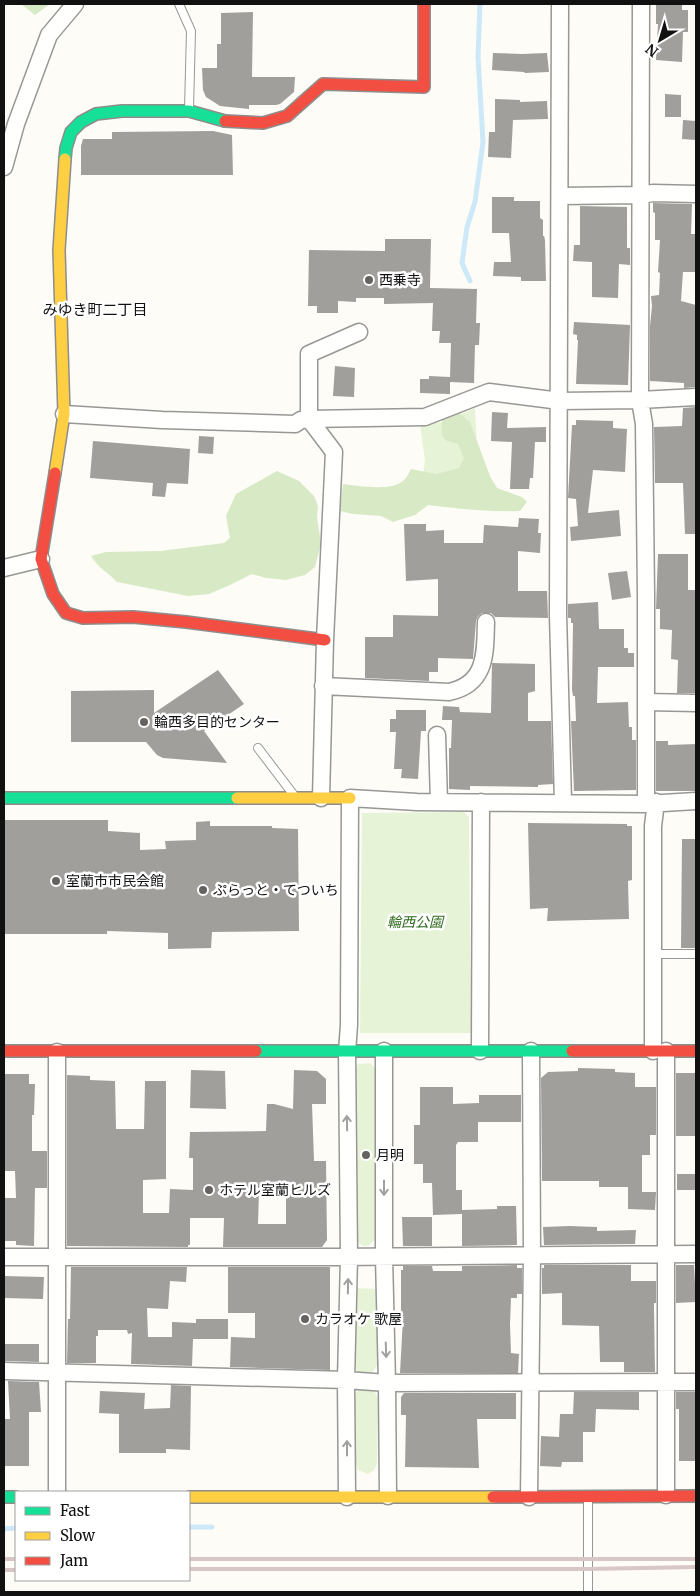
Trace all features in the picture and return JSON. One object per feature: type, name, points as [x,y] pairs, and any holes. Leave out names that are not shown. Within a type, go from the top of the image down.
[{"type":"street","points":[[4,167],[16,124],[49,35],[75,4]]},
{"type":"street","points":[[325,640],[186,622],[133,618],[83,618],[66,612],[53,594],[41,558],[64,414],[60,250],[66,148],[71,132],[81,122],[96,114],[122,111],[189,111],[224,121],[263,123],[287,116],[323,84],[424,87],[424,4]]},
{"type":"street","points":[[560,4],[558,614],[563,802]]},
{"type":"street","points":[[642,4],[640,400],[644,434],[646,702],[653,826],[654,954],[660,1051],[665,1254],[666,1495]]},
{"type":"street","points":[[560,196],[641,195],[652,193],[696,194]]},
{"type":"street","points":[[321,798],[323,686],[334,452],[309,419],[309,354],[359,332]]},
{"type":"street","points":[[64,414],[162,420],[295,424],[301,420],[309,419],[425,417],[489,392],[560,401],[640,400],[696,396]]},
{"type":"street","points":[[4,568],[41,558]]},
{"type":"street","points":[[323,686],[449,692],[462,689],[471,683],[482,666],[485,654],[486,622]]},
{"type":"street","points":[[646,702],[696,703]]},
{"type":"street","points":[[437,735],[439,802]]},
{"type":"street","points":[[4,798],[350,798],[439,802],[651,803],[696,801]]},
{"type":"street","points":[[347,1497],[346,1380],[349,1257],[347,1052],[349,1025],[350,798]]},
{"type":"street","points":[[480,802],[480,1051]]},
{"type":"street","points":[[4,1051],[696,1051]]},
{"type":"street","points":[[529,1497],[532,1255],[531,1051]]},
{"type":"street","points":[[57,1052],[57,1491]]},
{"type":"street","points":[[384,1052],[384,1256],[388,1496]]},
{"type":"street","points":[[4,1257],[696,1254]]},
{"type":"street","points":[[4,1372],[346,1380],[387,1383],[696,1382]]},
{"type":"street","points":[[190,1497],[696,1496]]},
{"type":"lane","points":[[179,4],[191,31],[189,111]]},
{"type":"lane","points":[[258,748],[296,798]]},
{"type":"lane","points":[[654,954],[696,954]]},
{"type":"lane","points":[[588,1497],[588,1592]]},
{"type":"green space","points":[[21,4],[50,4],[35,15]]},
{"type":"green space","points":[[475,408],[479,482],[421,488],[425,461],[420,425],[443,422]]},
{"type":"green space","points":[[457,411],[470,422],[490,476],[497,488],[522,497],[527,502],[520,511],[474,510],[428,505],[415,515],[393,522],[381,516],[340,511],[343,484],[386,487],[400,483],[406,478],[411,469],[436,474],[459,468],[464,458],[458,444],[447,441],[442,436],[442,417]]},
{"type":"green space","points":[[277,471],[299,481],[314,496],[318,506],[317,517],[321,544],[315,567],[305,575],[286,580],[266,578],[252,574],[209,594],[188,596],[117,582],[91,556],[106,552],[160,551],[224,543],[230,538],[226,516],[236,494]]},
{"type":"green space","name":"輪西公園","points":[[464,812],[469,817],[471,1033],[360,1033],[362,813]]},
{"type":"green space","points":[[370,1063],[376,1069],[376,1239],[368,1246],[363,1246],[357,1242],[355,1070],[358,1064]]},
{"type":"green space","points":[[355,1288],[377,1289],[377,1365],[371,1374],[360,1374],[355,1365]]},
{"type":"green space","points":[[360,1388],[370,1388],[375,1392],[378,1399],[377,1464],[374,1470],[368,1474],[358,1470],[356,1464],[355,1399],[356,1393]]},
{"type":"building","points":[[656,4],[682,4],[682,10],[688,10],[688,32],[683,32],[682,62],[656,60],[658,24],[656,24]]},
{"type":"building","points":[[253,12],[252,77],[295,77],[294,92],[280,104],[276,105],[249,105],[249,109],[220,106],[206,97],[203,90],[202,68],[217,68],[217,44],[221,44],[221,13]]},
{"type":"building","points":[[493,53],[547,53],[549,72],[525,73],[492,70]]},
{"type":"building","points":[[665,94],[681,95],[681,117],[665,117]]},
{"type":"building","points":[[495,99],[520,100],[520,102],[547,101],[548,119],[513,120],[511,158],[488,157],[489,132],[495,132]]},
{"type":"building","points":[[683,120],[696,121],[696,140],[682,139]]},
{"type":"building","points":[[213,131],[232,135],[233,175],[81,175],[81,146],[83,139],[112,139],[112,132]]},
{"type":"building","points":[[492,197],[514,197],[514,201],[540,201],[540,218],[543,220],[543,236],[545,240],[546,281],[521,281],[521,277],[493,276],[494,262],[511,262],[509,233],[492,233]]},
{"type":"building","points":[[653,203],[692,204],[691,234],[696,234],[696,272],[683,272],[681,301],[696,305],[696,387],[684,388],[684,383],[650,381],[651,296],[659,295],[660,273],[658,272],[660,240],[655,240]]},
{"type":"building","points":[[580,206],[627,207],[627,248],[630,248],[630,265],[619,264],[618,298],[592,297],[592,262],[573,261],[574,245],[580,245]]},
{"type":"building","name":"西乗寺","points":[[385,239],[431,239],[430,288],[477,289],[476,323],[480,323],[479,345],[475,345],[474,383],[450,382],[450,394],[420,393],[420,379],[429,379],[429,376],[450,377],[451,343],[439,343],[440,331],[432,331],[433,303],[384,304],[384,298],[356,298],[356,302],[338,301],[338,313],[317,313],[317,306],[308,306],[309,250],[385,251]]},
{"type":"building","points":[[574,322],[630,325],[628,385],[576,384],[578,340],[577,335],[573,334]]},
{"type":"building","points":[[335,366],[355,368],[354,397],[333,396]]},
{"type":"building","points":[[696,407],[696,534],[685,534],[683,483],[655,483],[654,427],[682,426],[683,408]]},
{"type":"building","points":[[492,412],[508,413],[507,428],[546,427],[546,442],[535,442],[533,478],[530,478],[529,489],[510,489],[512,442],[491,441]]},
{"type":"building","points":[[576,420],[613,421],[613,428],[627,429],[625,472],[593,470],[588,513],[619,510],[621,536],[571,541],[570,527],[578,526],[576,499],[568,498],[572,425],[576,425]]},
{"type":"building","points":[[199,436],[214,437],[213,454],[198,453]]},
{"type":"building","points":[[93,441],[190,449],[188,484],[167,483],[165,497],[152,496],[153,483],[90,478]]},
{"type":"building","points":[[519,518],[539,519],[538,533],[541,533],[540,553],[518,551],[518,591],[547,591],[548,618],[495,617],[491,613],[482,613],[476,621],[473,659],[438,658],[438,672],[429,672],[429,681],[365,678],[365,637],[393,637],[393,615],[438,616],[438,579],[406,581],[404,524],[426,524],[426,531],[444,530],[444,543],[483,543],[484,525],[518,527]]},
{"type":"building","points":[[658,554],[688,554],[688,590],[696,590],[696,693],[677,693],[678,660],[671,659],[672,630],[660,629],[660,609],[656,609]]},
{"type":"building","points":[[627,571],[631,597],[612,600],[608,573]]},
{"type":"building","points":[[598,602],[599,629],[624,629],[624,648],[628,648],[628,653],[634,653],[634,667],[598,667],[597,703],[628,702],[629,727],[632,727],[632,740],[636,740],[636,790],[574,791],[571,721],[576,721],[575,696],[573,696],[572,690],[573,623],[571,623],[571,618],[568,618],[568,604]]},
{"type":"building","points":[[492,663],[535,664],[535,691],[528,693],[528,721],[551,721],[553,784],[538,785],[538,787],[470,786],[470,790],[449,789],[449,748],[451,748],[452,720],[442,720],[443,706],[459,707],[460,712],[491,713]]},
{"type":"building","name":"輪西多目的センター","points":[[218,670],[244,704],[204,731],[227,763],[163,758],[157,755],[146,742],[71,742],[71,691],[154,690],[154,713]]},
{"type":"building","points":[[396,710],[426,710],[426,731],[421,731],[418,779],[401,778],[402,769],[394,769],[396,732],[390,732],[390,719],[396,719]]},
{"type":"building","points":[[656,741],[668,741],[668,745],[696,744],[696,791],[656,791]]},
{"type":"building","name":"ぷらっと・てついち","points":[[4,820],[108,820],[108,831],[140,833],[140,850],[166,849],[165,841],[196,840],[196,822],[210,821],[210,826],[272,826],[272,828],[298,829],[299,931],[212,932],[211,948],[168,949],[168,933],[107,931],[107,934],[4,934]]},
{"type":"building","points":[[528,823],[627,824],[627,826],[632,826],[632,880],[628,881],[629,919],[547,921],[548,908],[530,909]]},
{"type":"building","points":[[682,839],[696,839],[696,948],[681,948]]},
{"type":"building","points":[[578,1068],[615,1069],[615,1072],[635,1073],[635,1087],[656,1087],[656,1135],[650,1135],[650,1155],[642,1155],[642,1192],[656,1192],[655,1210],[628,1209],[628,1187],[599,1187],[599,1181],[542,1181],[541,1078],[548,1072],[578,1071]]},
{"type":"building","points":[[191,1070],[225,1071],[226,1109],[190,1108]]},
{"type":"building","points":[[294,1070],[317,1071],[326,1079],[326,1104],[312,1104],[314,1161],[326,1161],[327,1240],[322,1247],[223,1247],[224,1218],[190,1218],[190,1245],[188,1247],[67,1246],[67,1075],[90,1076],[90,1080],[115,1081],[116,1129],[144,1129],[145,1081],[166,1081],[166,1179],[143,1180],[143,1213],[169,1213],[170,1189],[193,1190],[193,1158],[189,1158],[190,1132],[266,1131],[267,1104],[293,1109]],"holes":[[[259,1191],[286,1191],[286,1224],[258,1224]]]},
{"type":"building","points":[[676,1073],[696,1073],[696,1136],[676,1136]]},
{"type":"building","points":[[4,1074],[29,1074],[29,1084],[35,1084],[34,1115],[32,1115],[32,1151],[47,1151],[47,1188],[35,1188],[34,1246],[16,1245],[16,1241],[4,1241],[4,1198],[16,1198],[15,1171],[4,1171]]},
{"type":"building","points":[[420,1087],[453,1087],[453,1104],[479,1103],[479,1095],[521,1095],[521,1122],[478,1122],[478,1142],[458,1142],[456,1145],[456,1190],[462,1190],[462,1210],[497,1209],[497,1206],[516,1206],[517,1245],[462,1246],[462,1214],[433,1215],[432,1183],[423,1183],[423,1164],[414,1164],[414,1125],[420,1125]]},
{"type":"building","points":[[677,1174],[696,1174],[696,1190],[677,1190]]},
{"type":"building","points":[[402,1217],[432,1217],[432,1246],[403,1246]]},
{"type":"building","points":[[543,1227],[597,1227],[597,1231],[636,1230],[635,1244],[544,1245]]},
{"type":"building","points":[[517,1265],[517,1268],[522,1268],[522,1294],[517,1294],[517,1298],[511,1298],[510,1324],[511,1353],[519,1354],[518,1373],[400,1373],[403,1318],[401,1318],[401,1270],[403,1270],[403,1266],[432,1266],[433,1271],[462,1271],[462,1266]]},
{"type":"building","points":[[544,1265],[631,1265],[631,1281],[656,1281],[656,1303],[654,1303],[655,1372],[624,1372],[624,1362],[600,1362],[599,1326],[562,1325],[562,1293],[542,1294],[542,1268],[544,1268]]},
{"type":"building","points":[[676,1265],[694,1265],[696,1302],[676,1303]]},
{"type":"building","points":[[71,1267],[187,1267],[186,1282],[170,1281],[168,1309],[147,1308],[148,1337],[172,1337],[172,1322],[196,1323],[196,1319],[228,1319],[228,1339],[193,1339],[192,1366],[131,1364],[132,1333],[128,1334],[127,1330],[98,1330],[98,1336],[96,1336],[96,1363],[67,1363]]},
{"type":"building","points":[[228,1267],[330,1267],[330,1370],[230,1367],[231,1337],[255,1338],[255,1313],[228,1313]]},
{"type":"building","points":[[4,1276],[44,1277],[43,1299],[4,1298]]},
{"type":"building","points":[[4,1344],[39,1344],[39,1362],[4,1361]]},
{"type":"building","points":[[8,1381],[39,1382],[41,1412],[29,1412],[29,1466],[4,1466],[4,1419],[10,1419]]},
{"type":"building","points":[[171,1385],[191,1386],[190,1450],[166,1449],[166,1453],[119,1453],[119,1414],[99,1413],[100,1391],[145,1393],[144,1409],[170,1408]]},
{"type":"building","points":[[574,1392],[639,1392],[639,1410],[596,1409],[595,1432],[583,1432],[583,1462],[562,1462],[561,1467],[540,1466],[541,1436],[559,1437],[560,1414],[573,1414]]},
{"type":"building","points":[[676,1392],[696,1392],[696,1461],[679,1461],[679,1409],[676,1409]]},
{"type":"building","points":[[404,1393],[516,1393],[516,1419],[477,1419],[479,1468],[405,1467],[406,1415],[401,1415],[401,1397]]},
{"type":"waterway","points":[[470,281],[462,263],[467,227],[475,202],[483,142],[478,56],[480,4]]},
{"type":"waterway","points":[[190,1527],[212,1527]]},
{"type":"waterway","points":[[4,1529],[15,1528]]},
{"type":"railway","points":[[4,1559],[15,1559]]},
{"type":"railway","points":[[190,1559],[696,1559]]},
{"type":"railway","points":[[190,1569],[587,1569],[696,1567]]},
{"type":"railway","points":[[4,1570],[15,1570]]},
{"type":"traffic: fast","points":[[65,159],[71,132],[81,122],[96,114],[122,111],[189,111],[225,121]]},
{"type":"traffic: fast","points":[[4,798],[237,798]]},
{"type":"traffic: fast","points":[[256,1051],[572,1051]]},
{"type":"traffic: fast","points":[[4,1497],[15,1497]]},
{"type":"traffic: slow","points":[[55,473],[64,414],[59,250],[65,159]]},
{"type":"traffic: slow","points":[[237,798],[350,798]]},
{"type":"traffic: slow","points":[[190,1497],[493,1497]]},
{"type":"traffic: jam","points":[[225,121],[263,123],[287,116],[323,84],[424,87],[424,4]]},
{"type":"traffic: jam","points":[[55,473],[41,559],[53,594],[66,613],[83,618],[133,617],[186,622],[325,640]]},
{"type":"traffic: jam","points":[[4,1051],[256,1051]]},
{"type":"traffic: jam","points":[[572,1051],[696,1051]]},
{"type":"traffic: jam","points":[[493,1497],[696,1496]]},
{"type":"place","name":"西乗寺","points":[[369,280]]},
{"type":"place","name":"輪西多目的センター","points":[[144,722]]},
{"type":"place","name":"室蘭市市民会館","points":[[56,881]]},
{"type":"place","name":"ぷらっと・てついち","points":[[203,890]]},
{"type":"place","name":"月明","points":[[366,1155]]},
{"type":"place","name":"ホテル室蘭ヒルズ","points":[[209,1190]]},
{"type":"place","name":"カラオケ 歌屋","points":[[305,1319]]},
{"type":"district","name":"みゆき町二丁目","points":[[95,310]]}]
